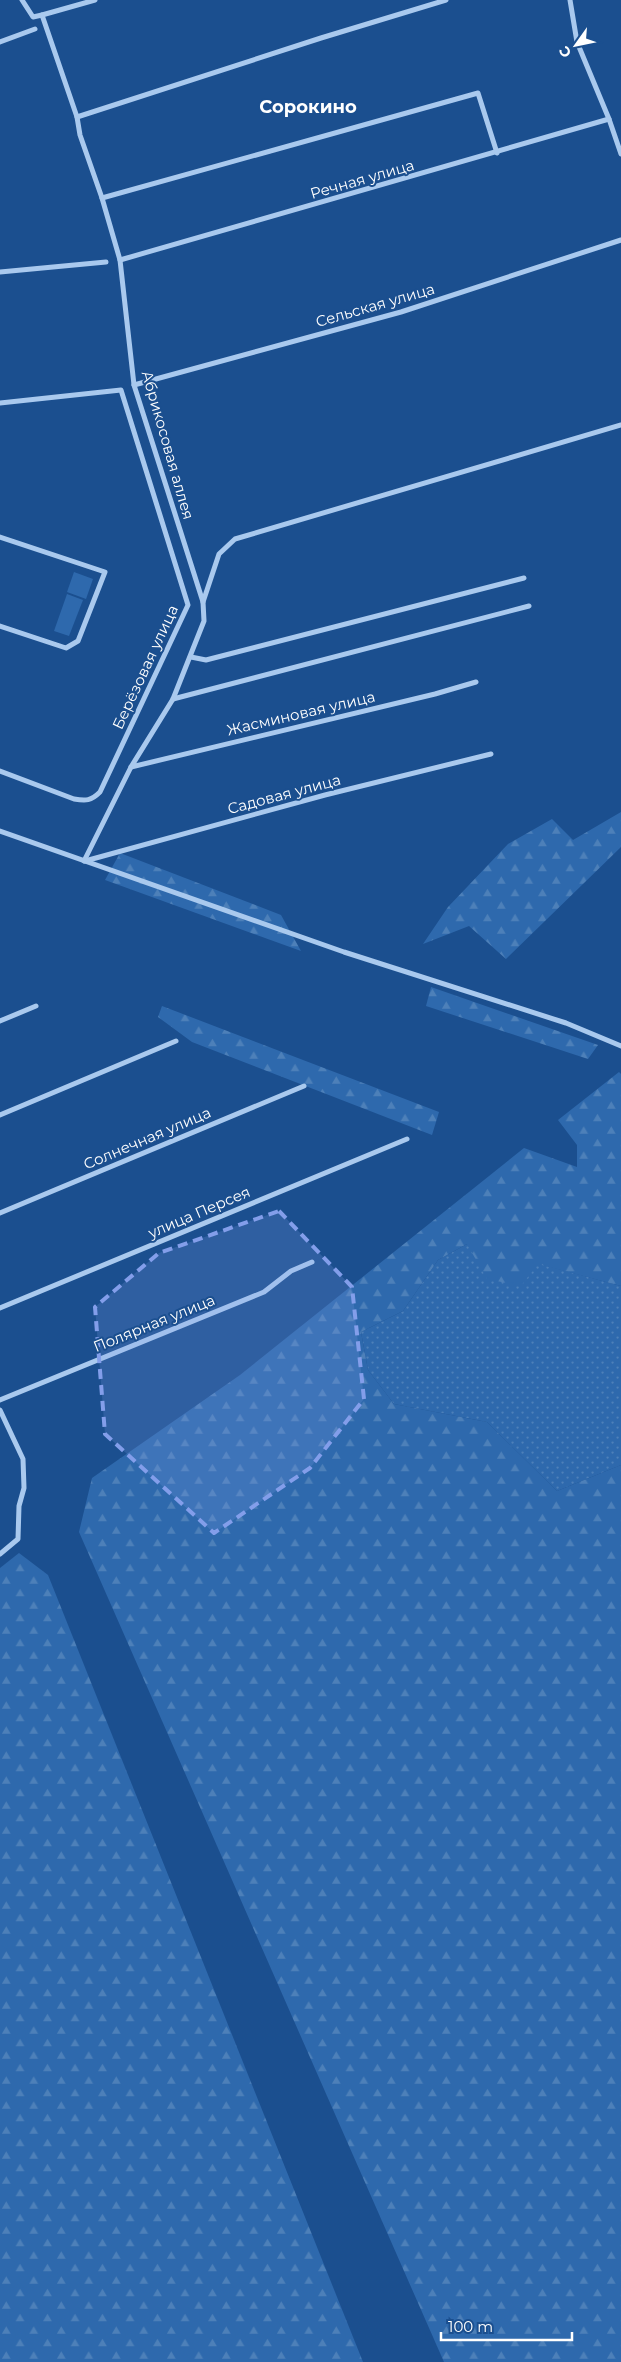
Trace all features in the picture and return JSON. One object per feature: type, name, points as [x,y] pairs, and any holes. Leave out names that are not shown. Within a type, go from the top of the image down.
[{"type":"street","points":[[22,0],[33,17],[95,0]]},
{"type":"street","points":[[77,117],[321,38],[446,0]]},
{"type":"street","points":[[570,0],[576,42],[610,119],[621,154]]},
{"type":"street","name":"Абрикосовая аллея","points":[[42,15],[77,117],[80,135],[102,198],[120,260],[134,385],[203,602],[204,621],[191,658],[173,699],[131,767],[84,861]]},
{"type":"street","points":[[0,42],[35,29]]},
{"type":"street","points":[[102,198],[478,93],[497,153]]},
{"type":"street","name":"Речная улица","points":[[120,260],[610,119]]},
{"type":"street","name":"Сельская улица","points":[[134,385],[401,312],[621,240]]},
{"type":"street","points":[[0,272],[106,262]]},
{"type":"street","name":"Берёзовая улица","points":[[0,403],[121,390],[188,606],[100,792],[93,799],[86,801],[74,799],[0,770]]},
{"type":"street","points":[[203,602],[219,554],[235,539],[621,425]]},
{"type":"street","points":[[0,537],[105,572],[78,641],[66,648],[0,626]]},
{"type":"street","points":[[191,658],[206,660],[524,578]]},
{"type":"street","points":[[173,699],[529,606]]},
{"type":"street","name":"Жасминовая улица","points":[[131,767],[426,696],[476,682]]},
{"type":"street","name":"Садовая улица","points":[[84,861],[325,795],[491,754]]},
{"type":"street","points":[[0,831],[344,952],[566,1023],[621,1046]]},
{"type":"street","points":[[0,1021],[36,1006]]},
{"type":"street","points":[[0,1115],[176,1041]]},
{"type":"street","name":"Солнечная улица","points":[[0,1213],[304,1086]]},
{"type":"street","name":"улица Персея","points":[[0,1308],[407,1139]]},
{"type":"street","name":"Полярная улица","points":[[0,1400],[264,1292],[291,1270],[312,1262]]},
{"type":"street","points":[[0,1410],[23,1459],[24,1488],[19,1506],[18,1539],[0,1554]]},
{"type":"highlighted area","points":[[279,1211],[352,1287],[364,1399],[310,1468],[214,1533],[105,1434],[95,1307],[159,1253]]},
{"type":"green space","points":[[74,572],[93,579],[86,599],[67,592]]},
{"type":"green space","points":[[67,594],[83,600],[69,636],[54,631]]},
{"type":"green space","points":[[621,812],[621,847],[506,959],[469,926],[423,944],[448,907],[508,844],[552,819],[573,840]]},
{"type":"green space","points":[[120,853],[281,915],[301,951],[105,880]]},
{"type":"green space","points":[[431,987],[598,1045],[588,1059],[426,1006]]},
{"type":"green space","points":[[162,1006],[439,1112],[432,1135],[192,1042],[158,1017]]},
{"type":"green space","points":[[619,1072],[621,1074],[621,1286],[538,1264],[521,1286],[487,1279],[467,1244],[438,1260],[403,1311],[361,1332],[368,1370],[394,1404],[487,1422],[557,1491],[621,1465],[621,2362],[444,2362],[79,1532],[92,1478],[240,1375],[524,1148],[577,1167],[577,1145],[558,1120]]},
{"type":"green space","points":[[467,1244],[621,1286],[621,1465],[557,1491],[487,1422],[394,1404],[368,1370],[361,1332],[403,1311],[438,1260]]},
{"type":"green space","points":[[19,1553],[48,1575],[363,2362],[0,2362],[0,1568]]},
{"type":"district","name":"Сорокино","points":[[308,107]]}]
